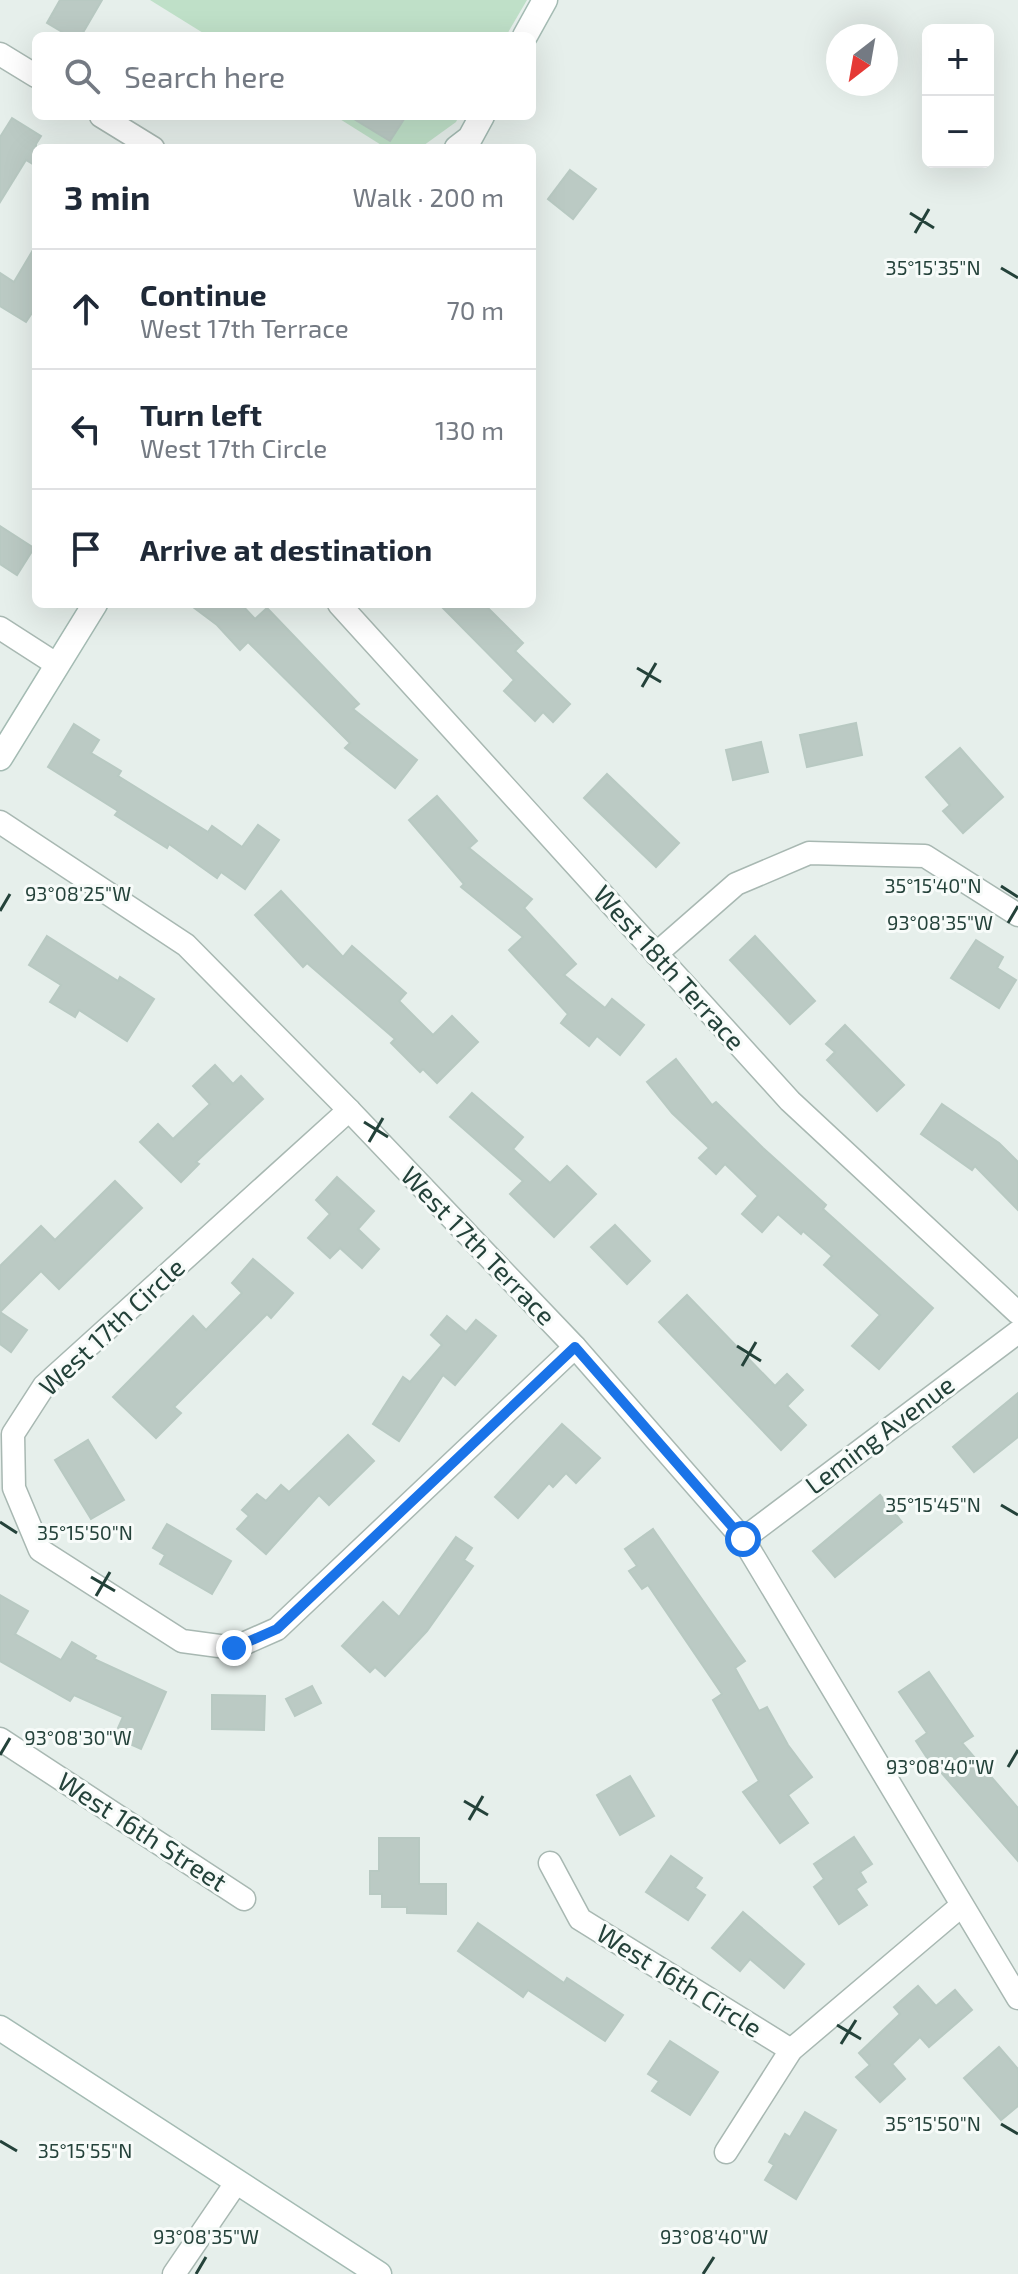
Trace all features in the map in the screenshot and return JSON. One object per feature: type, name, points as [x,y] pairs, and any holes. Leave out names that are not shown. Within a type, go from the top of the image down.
[{"type":"street","points":[[527,32],[545,0]]},
{"type":"street","points":[[0,54],[32,74]]},
{"type":"street","points":[[108,120],[146,144]]},
{"type":"street","points":[[462,144],[470,138],[480,120]]},
{"type":"street","points":[[0,758],[92,608]]},
{"type":"street","name":"West 18th Terrace","points":[[343,608],[790,1101],[1018,1313]]},
{"type":"street","points":[[0,628],[56,664]]},
{"type":"street","name":"West 17th Terrace","points":[[0,822],[186,945],[575,1347],[743,1539],[1018,1998]]},
{"type":"street","points":[[656,954],[736,884],[809,853],[925,856],[1018,915]]},
{"type":"street","name":"West 17th Circle","points":[[349,1110],[44,1386],[13,1434],[14,1488],[40,1550],[182,1641],[234,1648],[277,1629],[575,1347]]},
{"type":"street","name":"Leming Avenue","points":[[743,1539],[1018,1332]]},
{"type":"street","name":"West 16th Street","points":[[0,1739],[244,1899]]},
{"type":"street","name":"West 16th Circle","points":[[550,1863],[580,1919],[791,2050]]},
{"type":"street","points":[[726,2152],[791,2050],[961,1906]]},
{"type":"street","points":[[0,2028],[379,2274]]},
{"type":"street","points":[[174,2274],[236,2183]]},
{"type":"green space","points":[[150,0],[527,0],[508,32],[202,32]]},
{"type":"green space","points":[[341,120],[457,120],[426,144],[380,144]]},
{"type":"building","points":[[60,0],[102,0],[83,32],[62,32],[47,23]]},
{"type":"building","points":[[12,118],[41,136],[36,144],[32,144],[32,164],[26,160],[0,202],[0,137]]},
{"type":"building","points":[[356,120],[403,120],[390,141]]},
{"type":"building","points":[[570,170],[596,189],[573,219],[548,199]]},
{"type":"building","points":[[32,252],[32,313],[26,322],[0,306],[0,273],[14,282]]},
{"type":"building","points":[[0,526],[32,547],[32,551],[17,575],[0,564]]},
{"type":"building","points":[[194,608],[245,608],[255,619],[267,608],[359,704],[353,709],[417,760],[395,788],[345,748],[350,743],[248,642],[240,650],[217,625]]},
{"type":"building","points":[[443,608],[488,608],[523,643],[515,651],[570,704],[553,722],[543,712],[535,721],[504,691],[514,680]]},
{"type":"building","points":[[856,723],[862,755],[807,767],[800,735]]},
{"type":"building","points":[[74,724],[99,740],[91,753],[121,771],[118,776],[208,832],[212,826],[242,847],[258,825],[279,840],[245,889],[221,872],[217,878],[169,844],[167,848],[115,815],[118,811],[48,767]]},
{"type":"building","points":[[761,742],[768,772],[733,780],[726,750]]},
{"type":"building","points":[[960,748],[1003,797],[963,833],[943,811],[950,805],[926,777]]},
{"type":"building","points":[[607,774],[679,843],[656,867],[584,798]]},
{"type":"building","points":[[437,796],[477,841],[469,848],[532,899],[524,908],[576,964],[564,975],[605,1008],[612,999],[644,1025],[620,1055],[597,1036],[589,1046],[561,1023],[568,1014],[509,950],[523,937],[461,887],[464,884],[409,820]]},
{"type":"building","points":[[281,891],[343,957],[352,946],[406,993],[399,1001],[433,1035],[452,1016],[478,1042],[437,1083],[423,1069],[420,1072],[391,1043],[395,1039],[307,963],[303,967],[255,915]]},
{"type":"building","points":[[47,936],[118,981],[120,977],[154,999],[127,1041],[79,1010],[75,1017],[50,1002],[61,985],[29,965]]},
{"type":"building","points":[[755,936],[815,1001],[790,1024],[730,960]]},
{"type":"building","points":[[976,940],[1003,957],[997,968],[1016,980],[999,1008],[951,978]]},
{"type":"building","points":[[845,1025],[904,1085],[877,1111],[827,1060],[835,1052],[826,1044]]},
{"type":"building","points":[[676,1059],[712,1105],[716,1102],[826,1205],[823,1209],[933,1308],[879,1369],[852,1346],[880,1315],[824,1265],[832,1256],[803,1231],[801,1234],[778,1214],[762,1232],[742,1214],[758,1196],[725,1164],[716,1174],[699,1158],[709,1148],[672,1113],[647,1082]]},
{"type":"building","points":[[215,1065],[233,1084],[241,1076],[263,1099],[196,1162],[199,1164],[181,1182],[140,1142],[158,1124],[173,1139],[210,1104],[193,1086]]},
{"type":"building","points":[[472,1093],[523,1137],[513,1149],[550,1183],[567,1166],[596,1194],[554,1237],[510,1194],[523,1181],[450,1117]]},
{"type":"building","points":[[942,1104],[999,1143],[1018,1162],[1018,1210],[975,1166],[972,1170],[921,1134]]},
{"type":"building","points":[[337,1177],[374,1211],[358,1229],[379,1249],[362,1268],[340,1248],[330,1258],[308,1238],[330,1214],[316,1200]]},
{"type":"building","points":[[115,1181],[142,1208],[59,1289],[41,1271],[0,1312],[0,1266],[41,1226],[55,1240]]},
{"type":"building","points":[[615,1225],[650,1261],[627,1284],[591,1247]]},
{"type":"building","points":[[253,1259],[293,1293],[271,1318],[267,1314],[174,1407],[181,1413],[156,1438],[113,1397],[193,1316],[206,1330],[242,1293],[232,1283]]},
{"type":"building","points":[[687,1295],[775,1386],[787,1374],[803,1390],[787,1406],[806,1425],[781,1450],[659,1322]]},
{"type":"building","points":[[0,1312],[27,1330],[11,1352],[0,1344]]},
{"type":"building","points":[[447,1316],[466,1332],[476,1320],[496,1336],[455,1385],[443,1375],[399,1441],[373,1424],[403,1377],[410,1382],[442,1345],[431,1335]]},
{"type":"building","points":[[1018,1393],[1018,1437],[974,1472],[953,1447]]},
{"type":"building","points":[[562,1424],[600,1458],[576,1483],[566,1473],[553,1487],[549,1483],[518,1518],[495,1497]]},
{"type":"building","points":[[348,1435],[374,1461],[329,1505],[319,1495],[266,1554],[237,1529],[249,1516],[242,1510],[257,1494],[266,1501],[281,1485],[289,1492]]},
{"type":"building","points":[[88,1440],[124,1500],[91,1519],[55,1460]]},
{"type":"building","points":[[880,1495],[902,1522],[835,1577],[813,1551]]},
{"type":"building","points":[[167,1524],[231,1561],[212,1594],[160,1564],[165,1555],[153,1548]]},
{"type":"building","points":[[653,1529],[745,1661],[735,1668],[759,1711],[767,1707],[788,1745],[812,1777],[788,1795],[808,1823],[780,1843],[743,1792],[759,1781],[713,1700],[722,1694],[648,1585],[642,1589],[629,1571],[637,1566],[625,1549]]},
{"type":"building","points":[[456,1537],[472,1548],[464,1560],[473,1566],[427,1631],[385,1676],[375,1667],[370,1672],[342,1646],[383,1602],[399,1617]]},
{"type":"building","points":[[0,1595],[28,1611],[15,1634],[61,1660],[72,1642],[96,1656],[94,1659],[166,1692],[141,1749],[114,1737],[123,1717],[74,1695],[70,1701],[0,1661]]},
{"type":"building","points":[[929,1672],[973,1736],[962,1743],[1018,1808],[1018,1861],[931,1764],[916,1741],[927,1733],[899,1692]]},
{"type":"building","points":[[312,1686],[321,1703],[295,1716],[286,1699]]},
{"type":"building","points":[[212,1695],[265,1696],[264,1730],[212,1729]]},
{"type":"building","points":[[630,1776],[654,1816],[620,1835],[597,1795]]},
{"type":"building","points":[[854,1837],[872,1864],[860,1872],[866,1882],[856,1889],[867,1905],[839,1924],[814,1887],[824,1879],[814,1864]]},
{"type":"building","points":[[379,1838],[419,1838],[419,1884],[446,1884],[446,1914],[407,1913],[407,1907],[382,1907],[382,1894],[370,1894],[370,1871],[379,1871]]},
{"type":"building","points":[[671,1856],[702,1878],[695,1888],[705,1895],[688,1920],[646,1892]]},
{"type":"building","points":[[743,1912],[804,1964],[784,1988],[750,1959],[740,1971],[712,1948]]},
{"type":"building","points":[[478,1923],[564,1983],[567,1978],[623,2015],[605,2041],[528,1990],[523,1997],[458,1951]]},
{"type":"building","points":[[918,1986],[936,2006],[955,1990],[972,2010],[929,2047],[920,2037],[892,2064],[905,2079],[880,2102],[856,2077],[870,2065],[859,2053],[900,2014],[894,2007]]},
{"type":"building","points":[[670,2041],[718,2072],[690,2115],[652,2091],[659,2081],[648,2074]]},
{"type":"building","points":[[999,2047],[1018,2069],[1018,2106],[1001,2120],[964,2078]]},
{"type":"building","points":[[805,2112],[836,2130],[796,2199],[765,2180],[774,2165],[769,2162],[785,2134],[790,2137]]},
{"type":"route","points":[[234,1648],[277,1629],[575,1347],[743,1539]]}]
